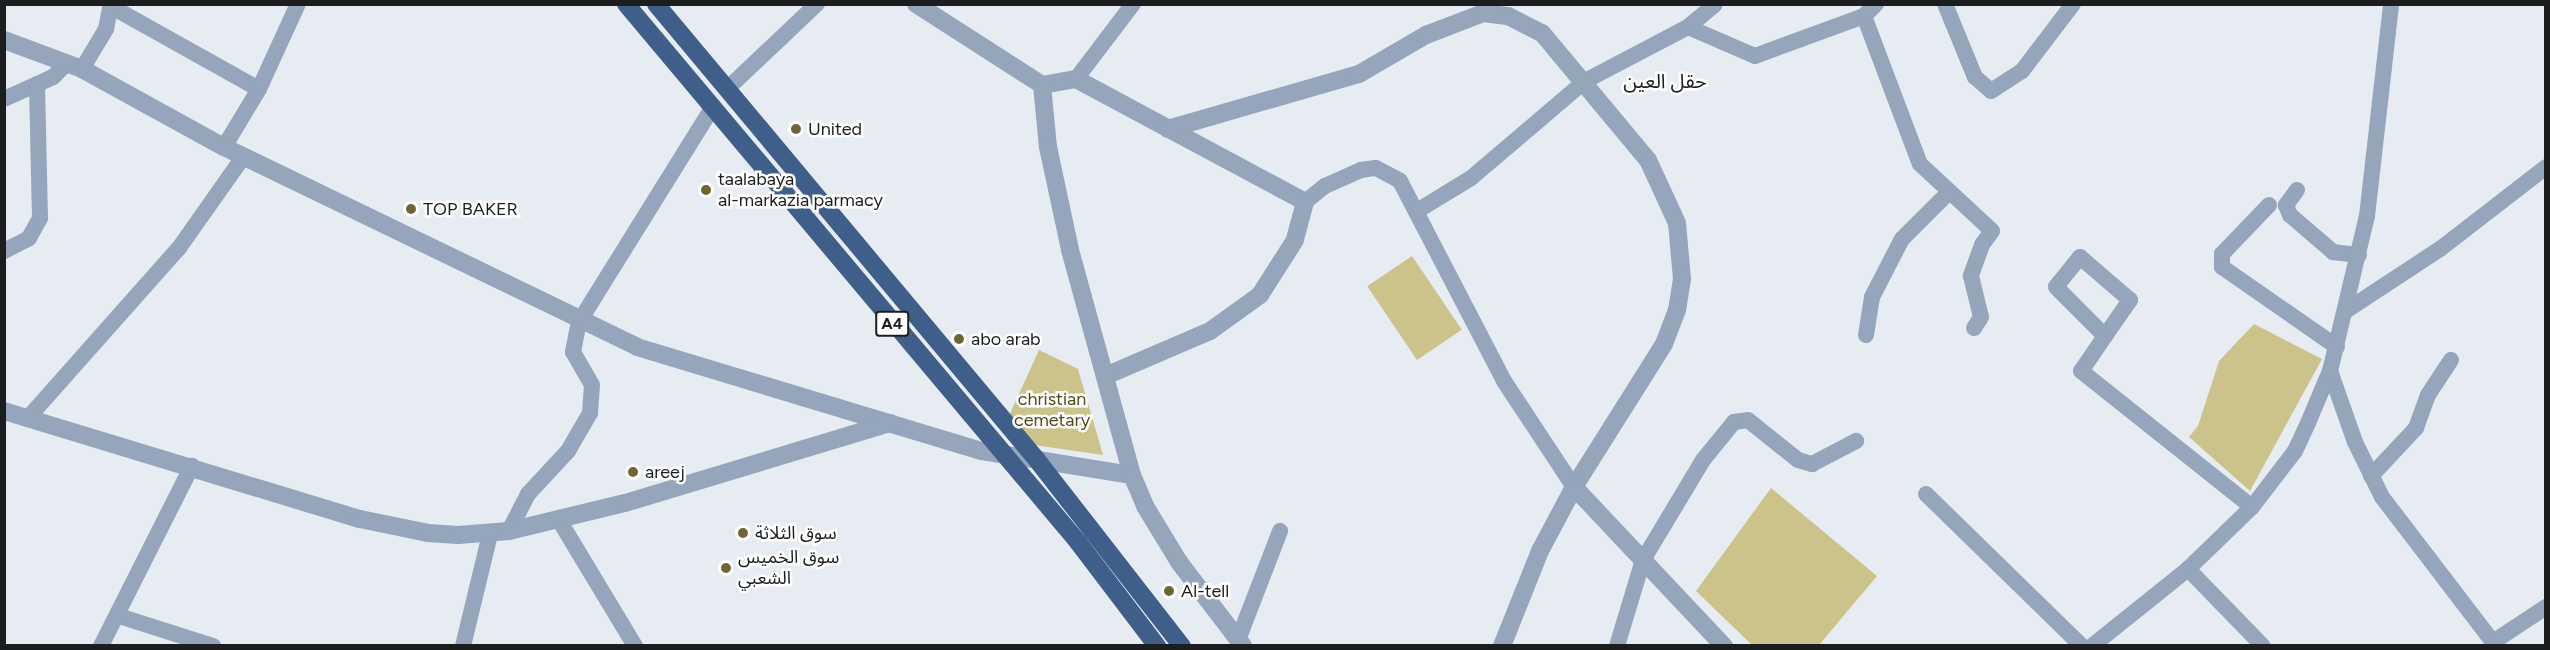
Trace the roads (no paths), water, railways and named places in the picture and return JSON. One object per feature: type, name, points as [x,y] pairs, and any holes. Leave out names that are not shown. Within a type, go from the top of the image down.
[{"type":"highway","name":"A4","points":[[626,4],[1008,458],[1157,645]]},
{"type":"highway","name":"A4","points":[[656,4],[1037,460],[1182,645]]},
{"type":"street","points":[[224,147],[259,89],[298,4]]},
{"type":"street","points":[[727,89],[817,4]]},
{"type":"street","points":[[916,4],[1042,85],[1076,79],[1305,202]]},
{"type":"street","points":[[1076,79],[1133,4]]},
{"type":"street","points":[[1417,211],[1471,178],[1585,81],[1688,27],[1715,4]]},
{"type":"street","points":[[1945,4],[1975,77],[1991,91],[2022,71],[2073,4]]},
{"type":"street","points":[[2092,645],[2188,569],[2252,507],[2295,451],[2330,371],[2359,255],[2391,4]]},
{"type":"street","points":[[4,99],[75,66],[106,28],[112,6],[259,89]]},
{"type":"street","points":[[1688,27],[1755,56],[1870,10],[1911,145],[1928,176],[1992,231],[1971,276],[1981,317],[1974,328]]},
{"type":"street","points":[[1168,129],[1359,74],[1426,35],[1483,13],[1508,16],[1542,33],[1629,133],[1665,192],[1677,223],[1682,279],[1664,344],[1574,487],[1536,561],[1502,645]]},
{"type":"street","points":[[4,40],[75,66],[224,147],[579,322],[718,375],[1008,458],[1037,460],[1132,475]]},
{"type":"street","points":[[4,251],[29,237],[40,218],[37,84]]},
{"type":"street","points":[[1042,85],[1057,192],[1132,475],[1167,543],[1240,643]]},
{"type":"street","points":[[509,531],[528,494],[568,451],[590,413],[592,385],[573,352],[579,322],[712,108]]},
{"type":"street","points":[[27,419],[179,248],[244,156]]},
{"type":"street","points":[[2347,310],[2440,249],[2546,167]]},
{"type":"street","points":[[1105,376],[1201,335],[1260,295],[1295,240],[1305,202],[1343,176],[1376,168],[1400,181],[1504,381],[1574,487],[1724,645]]},
{"type":"street","points":[[2296,190],[2286,206],[2290,215],[2333,252],[2359,255]]},
{"type":"street","points":[[1866,335],[1872,297],[1902,239],[1948,193]]},
{"type":"street","points":[[2269,206],[2222,254],[2222,267],[2337,347]]},
{"type":"street","points":[[2104,336],[2056,287],[2080,257],[2130,300],[2104,336],[2081,366],[2083,373],[2252,507]]},
{"type":"street","points":[[2371,476],[2416,428],[2428,395],[2451,360]]},
{"type":"street","points":[[2330,371],[2371,476],[2397,519],[2495,644],[2546,607]]},
{"type":"street","points":[[4,411],[389,526],[428,533],[490,534],[560,520],[890,423]]},
{"type":"street","points":[[1617,645],[1643,560],[1703,460],[1738,419],[1748,420],[1798,460],[1812,464],[1856,441]]},
{"type":"street","points":[[101,645],[120,616],[192,466]]},
{"type":"street","points":[[1926,494],[2082,645]]},
{"type":"street","points":[[560,520],[635,645]]},
{"type":"street","points":[[1240,643],[1280,531]]},
{"type":"street","points":[[464,645],[490,534]]},
{"type":"street","points":[[2188,569],[2263,645]]},
{"type":"street","points":[[120,616],[213,645]]},
{"type":"place","name":"United","points":[[796,129]]},
{"type":"place","name":"taalabaya al-markazia parmacy","points":[[706,190]]},
{"type":"place","name":"TOP BAKER","points":[[411,209]]},
{"type":"place","name":"abo arab","points":[[959,339]]},
{"type":"place","name":"areej","points":[[633,472]]},
{"type":"place","name":"سوق الثلاثة","points":[[743,533]]},
{"type":"place","name":"سوق الخميس الشعبي","points":[[726,568]]},
{"type":"place","name":"Al-tell","points":[[1169,591]]},
{"type":"district","name":"حقل العين","points":[[1665,81]]},
{"type":"park label","name":"christian cemetary","points":[[1052,410]]}]
